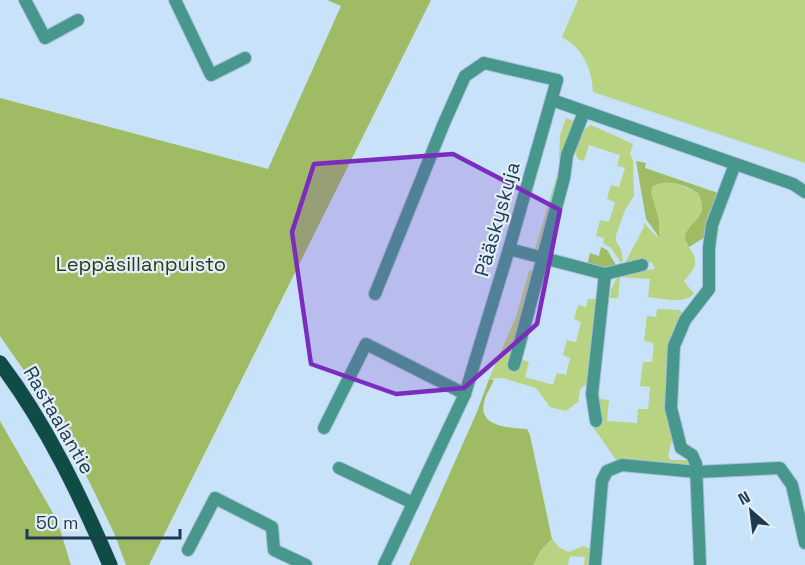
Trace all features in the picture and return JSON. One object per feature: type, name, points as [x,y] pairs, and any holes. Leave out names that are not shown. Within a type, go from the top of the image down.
[{"type":"main road","name":"Rastaalantie","points":[[0,363],[33,412],[64,467],[92,521],[110,565]]},
{"type":"street","points":[[25,0],[45,38],[78,20]]},
{"type":"street","points":[[175,0],[211,75],[245,58]]},
{"type":"street","name":"Pääskyskuja","points":[[375,294],[465,76],[484,63],[557,80],[465,394],[384,565]]},
{"type":"street","points":[[552,100],[793,184],[805,192]]},
{"type":"street","points":[[514,365],[564,178],[567,155],[584,112]]},
{"type":"street","points":[[700,565],[696,464],[692,455],[681,448],[671,408],[674,346],[685,320],[709,289],[709,248],[712,225],[735,164]]},
{"type":"street","points":[[509,249],[605,274],[642,266]]},
{"type":"street","points":[[596,421],[592,394],[605,274]]},
{"type":"street","points":[[324,428],[366,344],[465,394]]},
{"type":"street","points":[[595,565],[602,481],[607,471],[622,465],[697,472],[780,468],[792,485],[805,543]]},
{"type":"street","points":[[339,468],[413,503]]},
{"type":"street","points":[[188,550],[215,498],[272,527],[274,550],[306,565]]},
{"type":"highlighted area","points":[[453,154],[560,210],[537,324],[464,388],[396,394],[311,364],[292,232],[314,164]]},
{"type":"green space","name":"Leppäsillanpuisto","points":[[327,0],[431,0],[149,565],[126,565],[114,533],[90,483],[46,402],[0,336],[0,98],[268,169],[341,6]]},
{"type":"green space","points":[[578,0],[805,0],[805,163],[593,92],[591,75],[585,60],[576,47],[562,37]]},
{"type":"green space","points":[[566,118],[575,124],[541,250],[537,251],[535,249],[559,168],[560,135]]},
{"type":"green space","points":[[591,125],[633,144],[630,154],[633,160],[634,196],[625,210],[616,235],[623,260],[621,263],[611,248],[603,243],[604,238],[596,236],[600,220],[609,222],[615,202],[607,199],[611,185],[619,187],[625,168],[617,166],[620,155],[589,145],[584,161],[578,159],[575,149],[577,140],[582,131]]},
{"type":"green space","points":[[636,161],[646,163],[645,168],[718,193],[705,237],[689,247],[685,236],[701,213],[701,200],[698,193],[682,185],[665,183],[653,186],[651,192],[659,221],[659,237],[646,219]]},
{"type":"green space","points":[[661,182],[673,182],[698,193],[702,206],[700,216],[694,222],[686,244],[693,254],[695,263],[684,281],[694,294],[678,300],[648,297],[650,279],[620,277],[618,298],[610,298],[618,276],[655,269],[652,262],[626,266],[625,263],[644,223],[658,238],[651,192],[653,186]]},
{"type":"green space","points":[[601,247],[607,250],[616,265],[607,270],[587,265],[590,253],[599,256]]},
{"type":"green space","points":[[531,270],[534,273],[510,356],[529,362],[525,377],[553,385],[557,373],[566,375],[570,358],[563,355],[567,340],[576,342],[581,322],[574,319],[578,305],[586,307],[588,299],[597,299],[588,383],[580,389],[578,402],[566,411],[550,407],[536,388],[503,378],[489,379],[516,317]]},
{"type":"green space","points":[[657,309],[680,310],[683,315],[672,341],[672,440],[668,456],[671,460],[688,460],[693,468],[667,463],[617,461],[593,427],[602,423],[598,411],[600,399],[609,400],[607,421],[637,423],[638,409],[648,409],[650,387],[640,386],[643,362],[652,362],[654,343],[644,341],[647,316],[656,317]]},
{"type":"green space","points":[[489,379],[494,380],[485,400],[483,411],[486,417],[497,425],[527,429],[530,435],[552,539],[541,550],[533,565],[409,565],[477,412]]},
{"type":"green space","points":[[0,421],[57,520],[71,565],[0,565]]},
{"type":"green space","points":[[552,539],[560,548],[569,552],[583,546],[591,549],[593,565],[584,565],[585,557],[570,556],[568,565],[533,565],[541,550]]}]
